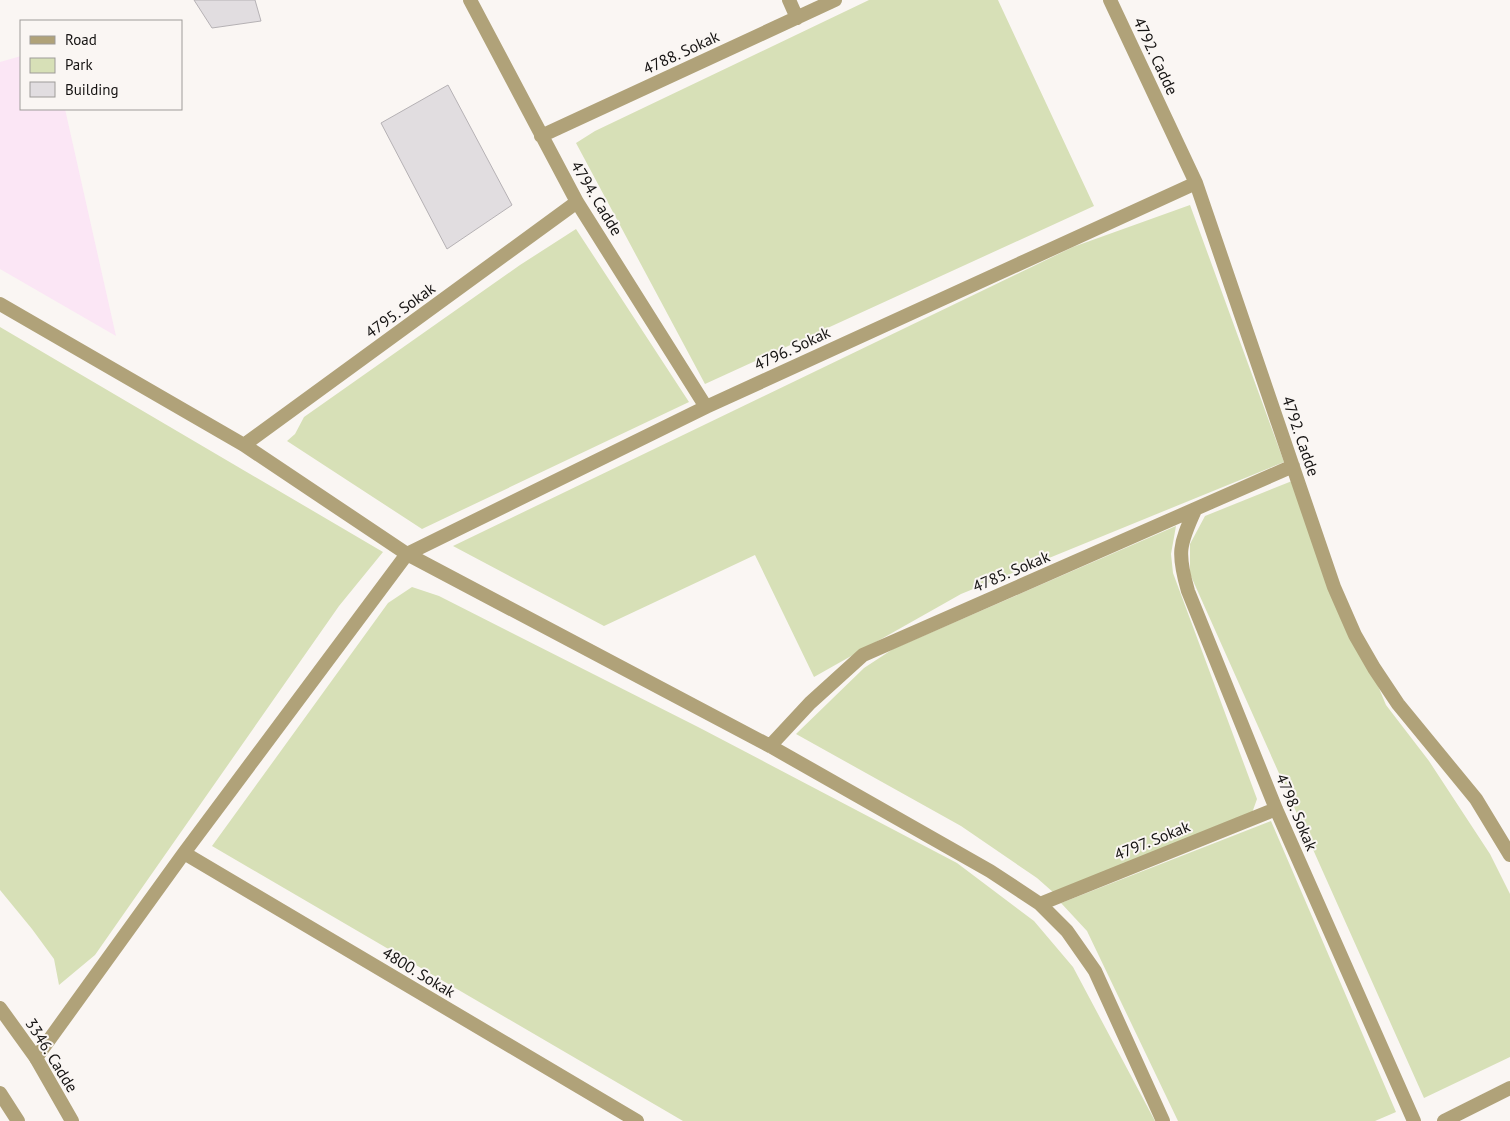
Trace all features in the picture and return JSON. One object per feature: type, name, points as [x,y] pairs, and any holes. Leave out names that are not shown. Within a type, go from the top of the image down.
[{"type":"street","name":"4794. Cadde","points":[[470,0],[577,202],[706,407]]},
{"type":"street","points":[[789,0],[797,18]]},
{"type":"street","name":"4788. Sokak","points":[[541,136],[836,0]]},
{"type":"street","name":"4792. Cadde","points":[[1110,0],[1196,183],[1334,587],[1355,635],[1398,704],[1476,799],[1510,855]]},
{"type":"street","name":"4796. Sokak","points":[[407,554],[706,407],[1196,183]]},
{"type":"street","name":"4795. Sokak","points":[[244,445],[577,202]]},
{"type":"street","points":[[0,304],[244,445],[407,554],[770,746],[990,871],[1040,904],[1067,931],[1095,971],[1163,1121]]},
{"type":"street","name":"4785. Sokak","points":[[770,746],[810,703],[863,655],[1293,466]]},
{"type":"street","name":"4798. Sokak","points":[[1195,510],[1180,548],[1182,568],[1188,590],[1276,809],[1414,1121]]},
{"type":"street","points":[[36,1058],[184,853],[407,554]]},
{"type":"street","name":"4797. Sokak","points":[[1040,904],[1276,809]]},
{"type":"street","name":"4800. Sokak","points":[[184,853],[637,1121]]},
{"type":"street","name":"3346. Cadde","points":[[0,1008],[36,1058],[72,1121]]},
{"type":"street","points":[[1444,1121],[1510,1088]]},
{"type":"street","points":[[0,1093],[18,1121]]},
{"type":"shaded area","points":[[20,56],[20,110],[65,110],[116,336],[0,269],[0,62]]},
{"type":"green space","points":[[869,0],[998,0],[1094,206],[705,384],[576,143],[595,131]]},
{"type":"green space","points":[[1190,205],[1284,462],[961,594],[814,677],[755,555],[604,626],[453,546],[1073,247]]},
{"type":"green space","points":[[576,229],[689,402],[422,529],[287,441],[295,434],[304,417],[520,265]]},
{"type":"green space","points":[[0,327],[383,552],[339,606],[95,955],[59,985],[54,959],[0,890]]},
{"type":"green space","points":[[1292,481],[1386,705],[1429,761],[1490,854],[1510,894],[1510,1057],[1424,1098],[1190,574],[1190,544],[1205,516]]},
{"type":"green space","points":[[1176,526],[1171,554],[1173,573],[1257,799],[1252,813],[1054,893],[1037,878],[961,826],[796,734],[864,668],[893,649]]},
{"type":"green space","points":[[412,587],[439,596],[700,728],[957,863],[1034,921],[1073,967],[1155,1121],[683,1121],[212,846],[388,603]]},
{"type":"green space","points":[[1271,821],[1396,1112],[1375,1121],[1178,1121],[1087,931],[1061,903]]},
{"type":"building","points":[[194,0],[255,0],[261,21],[212,28]]},
{"type":"building","points":[[448,85],[512,205],[447,249],[381,123]]}]
